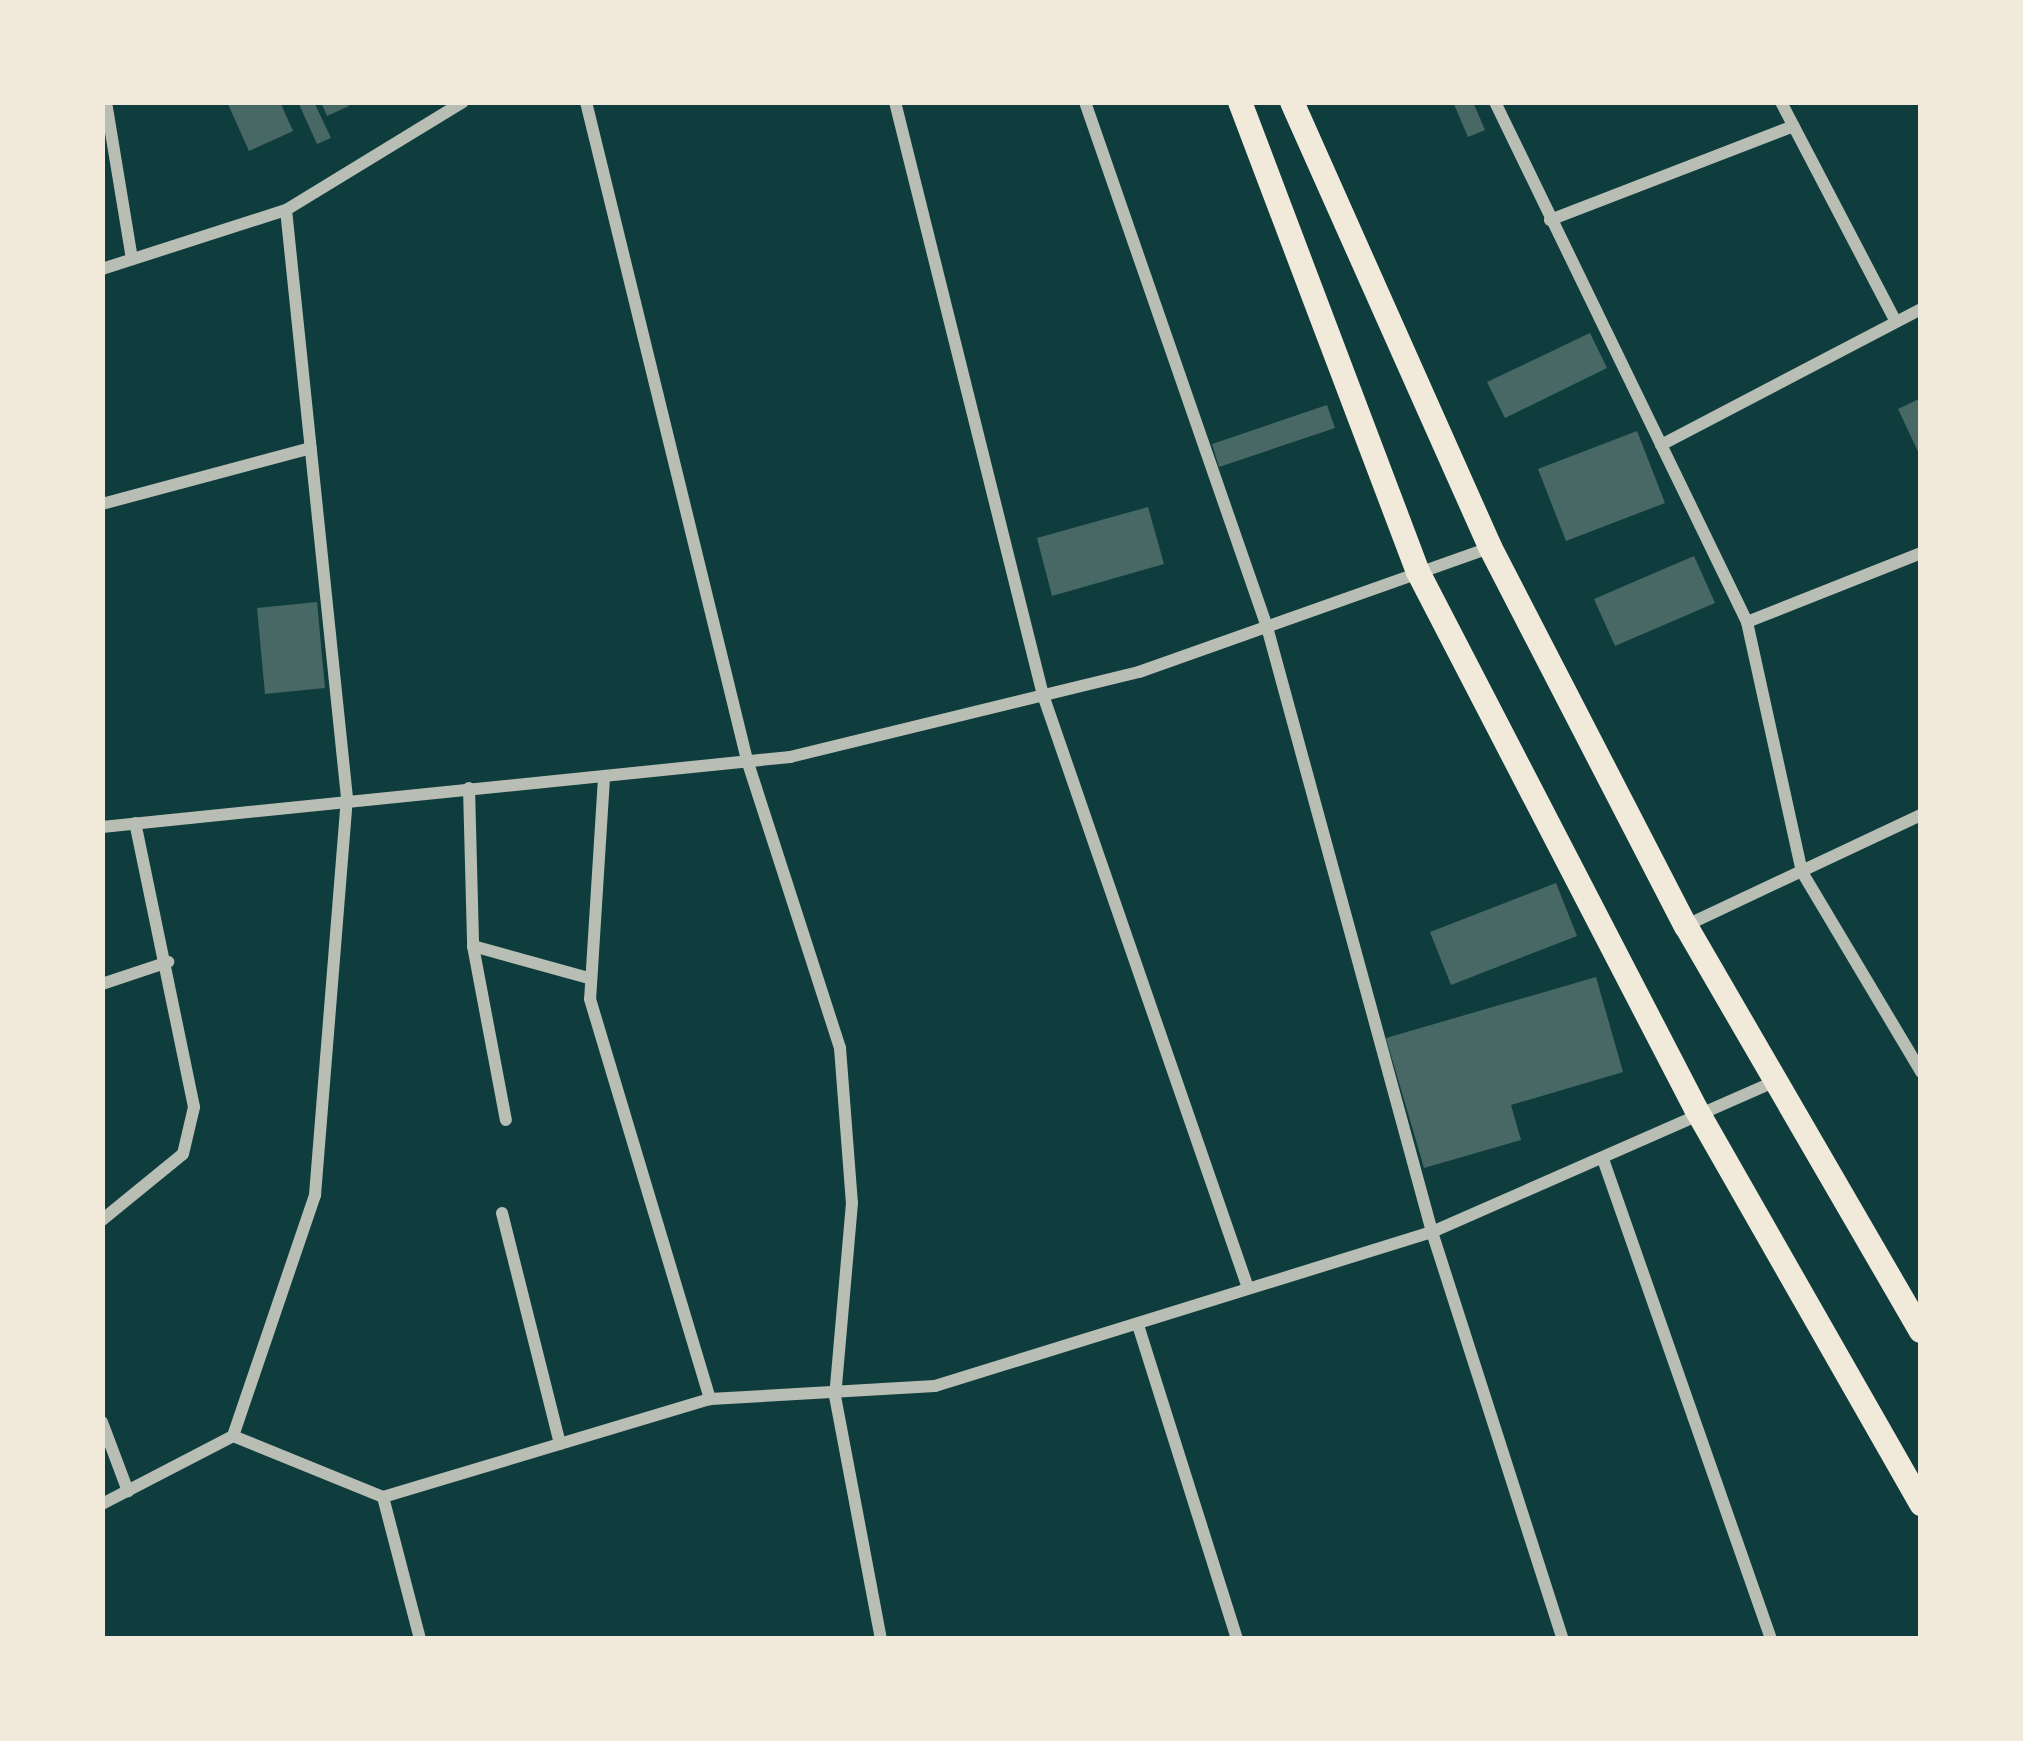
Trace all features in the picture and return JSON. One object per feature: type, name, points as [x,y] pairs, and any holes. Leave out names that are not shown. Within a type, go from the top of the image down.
[{"type":"main road","points":[[1240,102],[1418,572],[1696,1109],[1921,1504]]},
{"type":"main road","points":[[1292,102],[1490,547],[1686,926],[1921,1331]]},
{"type":"street","points":[[106,102],[132,260]]},
{"type":"street","points":[[102,269],[286,210],[463,102]]},
{"type":"street","points":[[586,102],[747,760],[840,1048],[852,1203],[835,1396],[881,1639]]},
{"type":"street","points":[[895,102],[1043,695],[1249,1288]]},
{"type":"street","points":[[1085,102],[1268,627],[1432,1232],[1563,1639]]},
{"type":"street","points":[[1495,102],[1747,622],[1802,872],[1921,1072]]},
{"type":"street","points":[[1781,102],[1895,320]]},
{"type":"street","points":[[1550,220],[1794,126]]},
{"type":"street","points":[[102,1504],[233,1436],[315,1195],[347,798],[286,210]]},
{"type":"street","points":[[1661,445],[1921,309]]},
{"type":"street","points":[[102,504],[310,448]]},
{"type":"street","points":[[102,827],[747,760],[1043,695],[1268,627],[1490,547]]},
{"type":"street","points":[[1747,622],[1921,553]]},
{"type":"street","points":[[604,778],[588,978],[710,1399]]},
{"type":"street","points":[[469,788],[473,946],[506,1120]]},
{"type":"street","points":[[1686,926],[1921,815]]},
{"type":"street","points":[[102,1220],[183,1154],[192,1133],[168,962],[135,823]]},
{"type":"street","points":[[473,946],[588,978]]},
{"type":"street","points":[[102,984],[168,962]]},
{"type":"street","points":[[233,1436],[383,1497],[710,1399],[835,1396],[935,1386],[1432,1232],[1604,1162],[1696,1109],[1774,1082]]},
{"type":"street","points":[[1604,1162],[1771,1639]]},
{"type":"street","points":[[502,1213],[560,1444]]},
{"type":"street","points":[[1138,1325],[1237,1639]]},
{"type":"street","points":[[102,1422],[128,1491]]},
{"type":"street","points":[[383,1497],[420,1639]]},
{"type":"building","points":[[227,102],[280,102],[293,131],[249,151]]},
{"type":"building","points":[[298,102],[314,102],[331,138],[317,144]]},
{"type":"building","points":[[321,102],[348,102],[349,106],[327,116]]},
{"type":"building","points":[[1453,102],[1473,102],[1485,130],[1468,137]]},
{"type":"building","points":[[1590,333],[1607,368],[1505,418],[1487,382]]},
{"type":"building","points":[[1921,398],[1921,458],[1898,409]]},
{"type":"building","points":[[1327,405],[1335,428],[1219,467],[1212,444]]},
{"type":"building","points":[[1637,431],[1665,503],[1566,541],[1538,469]]},
{"type":"building","points":[[1148,507],[1164,564],[1052,596],[1037,538]]},
{"type":"building","points":[[1694,556],[1715,603],[1615,646],[1594,599]]},
{"type":"building","points":[[317,602],[325,688],[265,694],[257,608]]},
{"type":"building","points":[[1556,883],[1577,936],[1451,985],[1430,932]]},
{"type":"building","points":[[1596,977],[1623,1072],[1511,1105],[1521,1140],[1424,1168],[1386,1038]]}]
